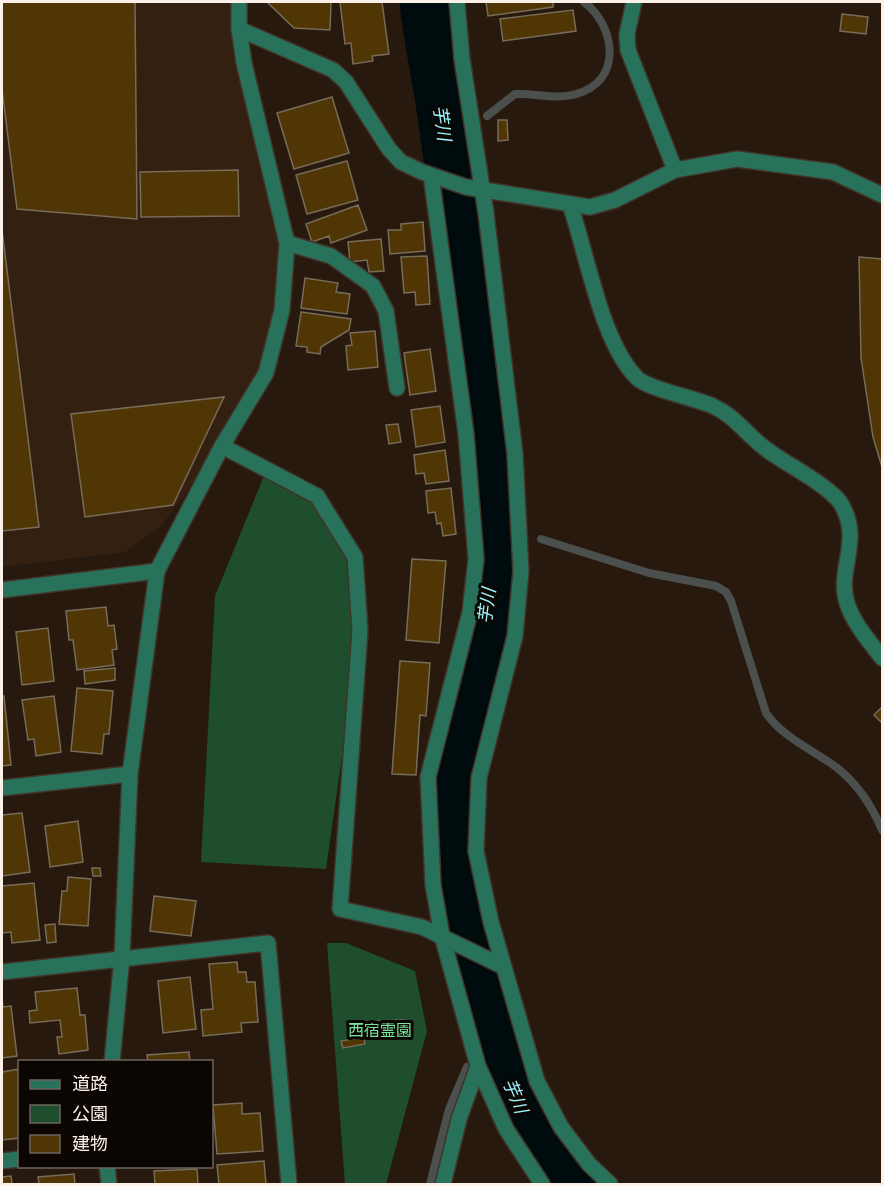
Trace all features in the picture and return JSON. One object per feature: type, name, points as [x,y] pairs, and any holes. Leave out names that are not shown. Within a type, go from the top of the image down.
[{"type":"street","points":[[112,1060],[122,957],[130,774],[157,570],[222,446],[266,373],[282,310],[287,243],[243,63],[238,29],[239,2]]},
{"type":"street","points":[[457,2],[474,188],[515,454],[520,518],[521,571],[518,616],[511,656],[479,778],[475,829],[479,876],[543,1095],[575,1147],[610,1185]]},
{"type":"street","points":[[634,2],[627,34],[628,50],[675,170]]},
{"type":"street","points":[[238,29],[339,75],[365,108],[395,157],[409,167],[474,188],[590,207],[605,203],[675,170],[737,159],[767,161],[833,172],[882,195]]},
{"type":"street","points":[[433,176],[466,435],[476,559],[470,612],[428,777],[432,866],[478,1066],[510,1137],[542,1185]]},
{"type":"street","points":[[570,205],[604,315],[625,362],[637,378],[647,385],[686,396],[724,412],[758,443],[840,502],[848,515],[850,530],[845,590],[847,603],[868,640],[882,658]]},
{"type":"street","points":[[287,243],[331,256],[373,286],[386,311],[397,388]]},
{"type":"street","points":[[222,446],[317,496],[355,556],[360,630],[341,865],[340,909],[422,927],[504,967]]},
{"type":"street","points":[[2,590],[157,570]]},
{"type":"street","points":[[2,788],[130,774]]},
{"type":"street","points":[[2,972],[122,957],[268,943],[289,1185]]},
{"type":"street","points":[[443,1185],[459,1119],[478,1066]]},
{"type":"street","points":[[2,1161],[18,1159]]},
{"type":"street","points":[[106,1168],[109,1185]]},
{"type":"shaded area","points":[[2,2],[239,2],[287,243],[266,373],[222,446],[161,526],[125,552],[2,567]]},
{"type":"green space","points":[[266,471],[317,496],[355,557],[360,630],[326,869],[201,862],[215,596]]},
{"type":"green space","name":"西宿霊園","points":[[327,943],[346,943],[415,971],[427,1031],[386,1184],[345,1184]]},
{"type":"building","points":[[2,2],[135,2],[137,219],[17,209],[2,89]]},
{"type":"building","points":[[267,2],[331,2],[330,30],[294,28]]},
{"type":"building","points":[[340,2],[382,2],[389,54],[372,56],[373,61],[353,64],[351,43],[345,44]]},
{"type":"building","points":[[486,2],[553,2],[553,7],[488,16]]},
{"type":"building","points":[[573,10],[576,31],[503,41],[500,19]]},
{"type":"building","points":[[842,14],[868,17],[866,34],[840,31]]},
{"type":"building","points":[[332,97],[349,153],[294,169],[277,113]]},
{"type":"building","points":[[498,120],[507,120],[508,140],[498,141]]},
{"type":"building","points":[[347,161],[358,200],[307,214],[296,175]]},
{"type":"building","points":[[238,170],[239,216],[141,217],[140,172]]},
{"type":"building","points":[[358,205],[367,230],[331,243],[329,236],[312,242],[306,224]]},
{"type":"building","points":[[423,222],[425,251],[390,254],[388,230],[401,230],[401,224]]},
{"type":"building","points":[[2,230],[39,527],[2,531]]},
{"type":"building","points":[[381,239],[384,271],[369,272],[367,260],[350,262],[348,242]]},
{"type":"building","points":[[427,256],[430,304],[416,305],[415,292],[404,293],[401,257]]},
{"type":"building","points":[[859,257],[882,259],[882,467],[873,437],[861,358]]},
{"type":"building","points":[[305,278],[338,283],[336,292],[350,294],[347,314],[301,308]]},
{"type":"building","points":[[301,312],[351,319],[349,330],[321,347],[320,354],[307,352],[307,347],[296,346]]},
{"type":"building","points":[[375,331],[378,367],[348,370],[346,346],[352,345],[350,333]]},
{"type":"building","points":[[430,349],[436,391],[410,395],[404,353]]},
{"type":"building","points":[[224,397],[173,505],[85,517],[71,414]]},
{"type":"building","points":[[440,406],[445,442],[416,447],[411,410]]},
{"type":"building","points":[[398,424],[401,442],[389,444],[386,425]]},
{"type":"building","points":[[445,450],[449,481],[426,484],[424,473],[416,474],[414,455]]},
{"type":"building","points":[[451,488],[456,534],[443,536],[441,523],[437,524],[435,512],[428,513],[426,491]]},
{"type":"building","points":[[412,559],[446,561],[439,643],[406,640]]},
{"type":"building","points":[[106,607],[108,626],[114,625],[117,649],[112,650],[114,665],[77,670],[73,640],[69,640],[66,611]]},
{"type":"building","points":[[48,628],[54,681],[22,685],[16,632]]},
{"type":"building","points":[[400,661],[430,663],[426,716],[420,715],[416,775],[392,774]]},
{"type":"building","points":[[115,668],[115,680],[85,684],[84,671]]},
{"type":"building","points":[[77,688],[113,691],[109,734],[104,734],[102,754],[71,751]]},
{"type":"building","points":[[2,696],[4,696],[11,765],[2,766]]},
{"type":"building","points":[[54,696],[61,752],[36,756],[34,739],[28,740],[22,700]]},
{"type":"building","points":[[882,707],[882,723],[874,715]]},
{"type":"building","points":[[22,813],[30,872],[2,876],[2,815]]},
{"type":"building","points":[[78,821],[83,862],[50,867],[45,826]]},
{"type":"building","points":[[92,868],[100,868],[101,876],[93,876]]},
{"type":"building","points":[[68,877],[91,879],[88,926],[59,924],[62,891],[67,891]]},
{"type":"building","points":[[34,883],[40,940],[12,943],[11,932],[2,933],[2,886]]},
{"type":"building","points":[[154,896],[196,901],[191,936],[150,931]]},
{"type":"building","points":[[55,924],[56,942],[47,943],[45,925]]},
{"type":"building","points":[[237,962],[238,972],[246,972],[247,982],[255,982],[258,1022],[241,1023],[242,1032],[203,1036],[201,1010],[213,1009],[209,964]]},
{"type":"building","points":[[190,977],[196,1029],[163,1033],[158,981]]},
{"type":"building","points":[[77,988],[80,1015],[85,1015],[88,1050],[59,1054],[57,1037],[62,1037],[60,1020],[30,1023],[29,1011],[37,1010],[35,992]]},
{"type":"building","points":[[2,1000],[3,1007],[11,1006],[17,1056],[2,1058]]},
{"type":"building","points":[[404,1020],[406,1037],[379,1038],[378,1021]]},
{"type":"building","points":[[364,1037],[365,1044],[343,1048],[341,1041]]},
{"type":"building","points":[[189,1052],[190,1060],[148,1060],[147,1055]]},
{"type":"building","points":[[18,1069],[18,1138],[2,1140],[2,1072]]},
{"type":"building","points":[[242,1103],[242,1114],[260,1113],[263,1151],[217,1154],[213,1105]]},
{"type":"building","points":[[264,1161],[266,1184],[219,1184],[217,1165]]},
{"type":"building","points":[[197,1169],[198,1184],[155,1184],[154,1171]]},
{"type":"building","points":[[74,1174],[75,1184],[39,1184],[38,1177]]},
{"type":"building","points":[[11,1176],[12,1184],[2,1184],[2,1177]]},
{"type":"waterway","name":"芋川","points":[[425,2],[471,320],[483,422],[493,554],[487,610],[455,746],[449,812],[450,844],[466,940],[490,1029],[506,1077],[526,1122],[539,1144],[570,1184]]},
{"type":"waterway","points":[[487,116],[515,94],[568,96],[591,88],[602,78],[608,66],[610,52],[608,38],[595,12],[584,2]]},
{"type":"waterway","name":"芋川","points":[[449,156],[455,150]]},
{"type":"waterway","points":[[492,524],[505,528]]},
{"type":"waterway","points":[[541,539],[649,573],[716,586],[726,592],[731,601],[766,713],[780,729],[836,767],[858,788],[874,812],[882,830]]},
{"type":"waterway","points":[[430,1184],[449,1109],[467,1067]]}]
